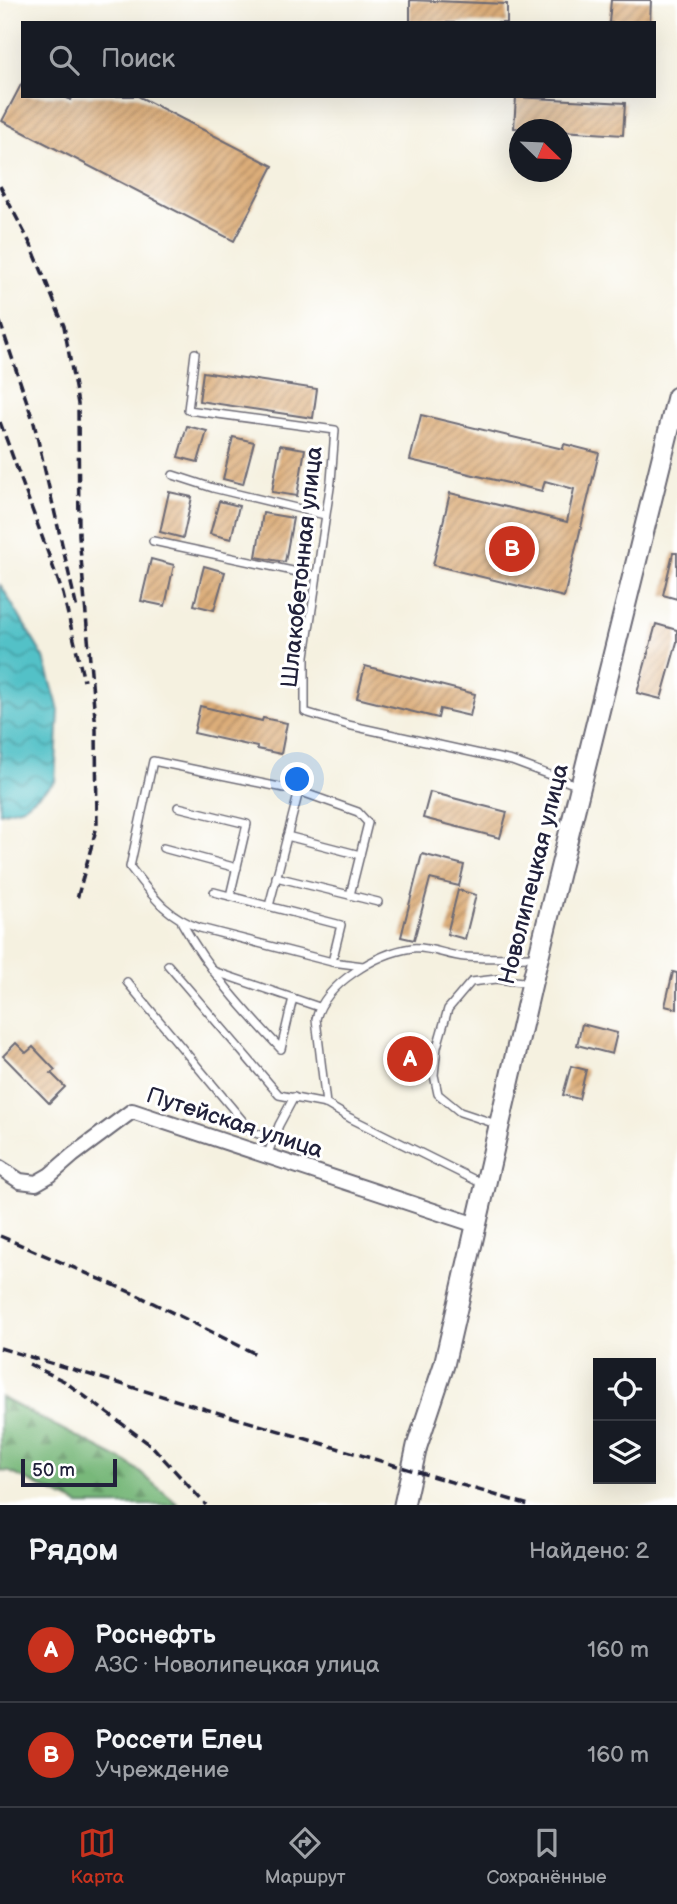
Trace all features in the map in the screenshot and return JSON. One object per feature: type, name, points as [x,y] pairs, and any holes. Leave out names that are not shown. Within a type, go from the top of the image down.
[{"type":"street","name":"Новолипецкая улица","points":[[404,1505],[417,1446],[444,1365],[538,957],[677,397]]},
{"type":"street","name":"Путейская улица","points":[[0,1168],[20,1181],[36,1183],[132,1111],[476,1225]]},
{"type":"lane","name":"Шлакобетонная улица","points":[[195,353],[188,411],[335,430],[331,481],[305,656],[305,712],[512,761],[580,786]]},
{"type":"lane","points":[[173,475],[214,488],[326,515]]},
{"type":"lane","points":[[153,541],[316,576]]},
{"type":"lane","points":[[350,895],[368,823],[358,812],[299,790],[153,761],[130,867],[161,905],[182,922],[200,928],[332,962],[363,967]]},
{"type":"lane","points":[[269,906],[299,790]]},
{"type":"lane","points":[[178,807],[247,824],[230,896]]},
{"type":"lane","points":[[287,836],[360,855]]},
{"type":"lane","points":[[163,848],[237,867]]},
{"type":"lane","points":[[276,877],[378,902]]},
{"type":"lane","points":[[214,892],[341,925],[332,962]]},
{"type":"lane","points":[[182,922],[212,971],[243,1010],[281,1049],[293,998]]},
{"type":"lane","points":[[326,1104],[316,1019],[319,1007],[338,986],[363,967],[390,953],[415,948],[465,957],[538,957]]},
{"type":"lane","points":[[168,965],[279,1095],[326,1104],[486,1185]]},
{"type":"lane","points":[[212,971],[319,1007]]},
{"type":"lane","points":[[499,1125],[460,1112],[438,1094],[434,1074],[437,1047],[448,1009],[471,982],[497,979],[532,983]]},
{"type":"lane","points":[[127,982],[253,1132],[274,1139]]},
{"type":"lane","points":[[267,1156],[294,1097]]},
{"type":"green space","points":[[0,1397],[130,1464],[179,1505],[79,1505],[10,1472],[0,1471]]},
{"type":"water","points":[[0,585],[44,658],[59,710],[55,782],[23,807],[0,813]]},
{"type":"building","points":[[410,0],[507,4],[507,21],[410,21]]},
{"type":"building","points":[[611,0],[651,0],[650,21],[609,21]]},
{"type":"building","points":[[21,85],[21,98],[142,98],[273,166],[234,241],[2,121]]},
{"type":"building","points":[[516,98],[625,103],[623,135],[572,132],[572,119],[515,119]]},
{"type":"building","points":[[203,372],[317,389],[313,418],[199,401]]},
{"type":"building","points":[[421,415],[563,449],[564,444],[599,453],[564,597],[433,565],[450,493],[567,522],[574,489],[545,481],[542,491],[410,460]]},
{"type":"building","points":[[187,426],[207,431],[198,462],[178,457]]},
{"type":"building","points":[[233,437],[254,442],[243,484],[223,479]]},
{"type":"building","points":[[280,445],[305,449],[297,496],[272,492]]},
{"type":"building","points":[[169,492],[192,497],[183,538],[160,532]]},
{"type":"building","points":[[219,501],[239,506],[231,539],[210,534]]},
{"type":"building","points":[[263,513],[293,518],[285,562],[256,557]]},
{"type":"building","points":[[673,553],[677,553],[677,599],[663,595]]},
{"type":"building","points":[[151,559],[174,565],[165,606],[141,601]]},
{"type":"building","points":[[204,566],[225,572],[214,610],[194,605]]},
{"type":"building","points":[[656,624],[677,630],[677,642],[661,699],[637,693]]},
{"type":"building","points":[[365,666],[475,694],[470,716],[440,709],[438,718],[357,698]]},
{"type":"building","points":[[200,706],[262,721],[263,718],[287,723],[281,754],[194,733]]},
{"type":"building","points":[[430,792],[507,812],[500,838],[423,818]]},
{"type":"building","points":[[422,854],[464,865],[459,886],[430,879],[414,940],[401,937]]},
{"type":"building","points":[[458,890],[476,895],[465,939],[447,934]]},
{"type":"building","points":[[673,972],[677,973],[677,1009],[665,1006]]},
{"type":"building","points":[[582,1024],[617,1033],[612,1054],[577,1045]]},
{"type":"building","points":[[16,1043],[26,1053],[33,1047],[55,1070],[51,1073],[65,1087],[49,1103],[3,1056]]},
{"type":"building","points":[[399,1048],[423,1052],[419,1075],[396,1071]]},
{"type":"building","points":[[571,1066],[586,1070],[579,1099],[563,1095]]},
{"type":"railway","points":[[0,186],[31,245],[64,326],[78,404],[79,535],[96,729],[97,826],[77,899]]},
{"type":"railway","points":[[0,322],[34,423],[77,609]]},
{"type":"railway","points":[[0,422],[63,594],[84,681]]},
{"type":"railway","points":[[0,1236],[137,1295],[258,1355]]},
{"type":"railway","points":[[0,1348],[529,1505]]},
{"type":"railway","points":[[29,1364],[64,1381],[152,1446],[206,1505]]},
{"type":"place","name":"Россети Елец","points":[[512,549]]},
{"type":"place","name":"Роснефть","points":[[410,1059]]}]
